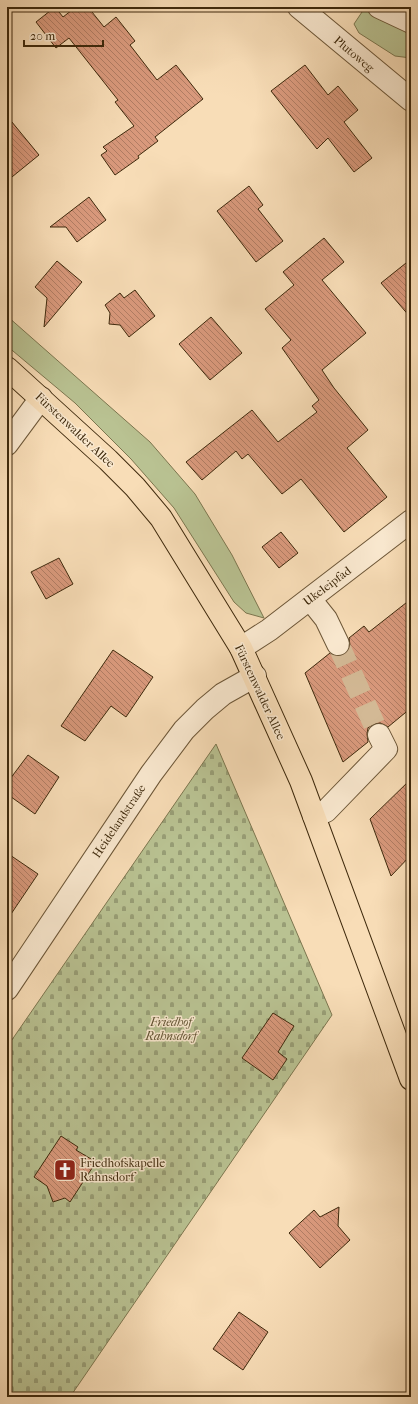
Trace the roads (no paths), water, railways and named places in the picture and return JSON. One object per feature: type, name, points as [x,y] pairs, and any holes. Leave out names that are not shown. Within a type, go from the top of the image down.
[{"type":"main road","name":"Fürstenwalder Allee","points":[[7,368],[135,487],[161,518],[241,648],[302,781],[411,1079]]},
{"type":"street","name":"Plutoweg","points":[[299,7],[411,100]]},
{"type":"street","points":[[379,7],[411,22]]},
{"type":"street","points":[[7,444],[41,398]]},
{"type":"street","name":"Ukeleipfad","points":[[241,648],[262,635],[411,521]]},
{"type":"street","points":[[310,599],[326,619],[338,644]]},
{"type":"street","name":"Heidelandstraße","points":[[7,989],[151,774],[184,730],[223,694],[255,676]]},
{"type":"street","points":[[314,816],[326,811],[386,749],[379,735]]},
{"type":"tunnel","points":[[338,644],[379,735]]},
{"type":"place","name":"Friedhofskapelle Rahnsdorf","points":[[65,1170]]},
{"type":"park label","name":"Friedhof Rahnsdorf","points":[[171,1029]]}]
